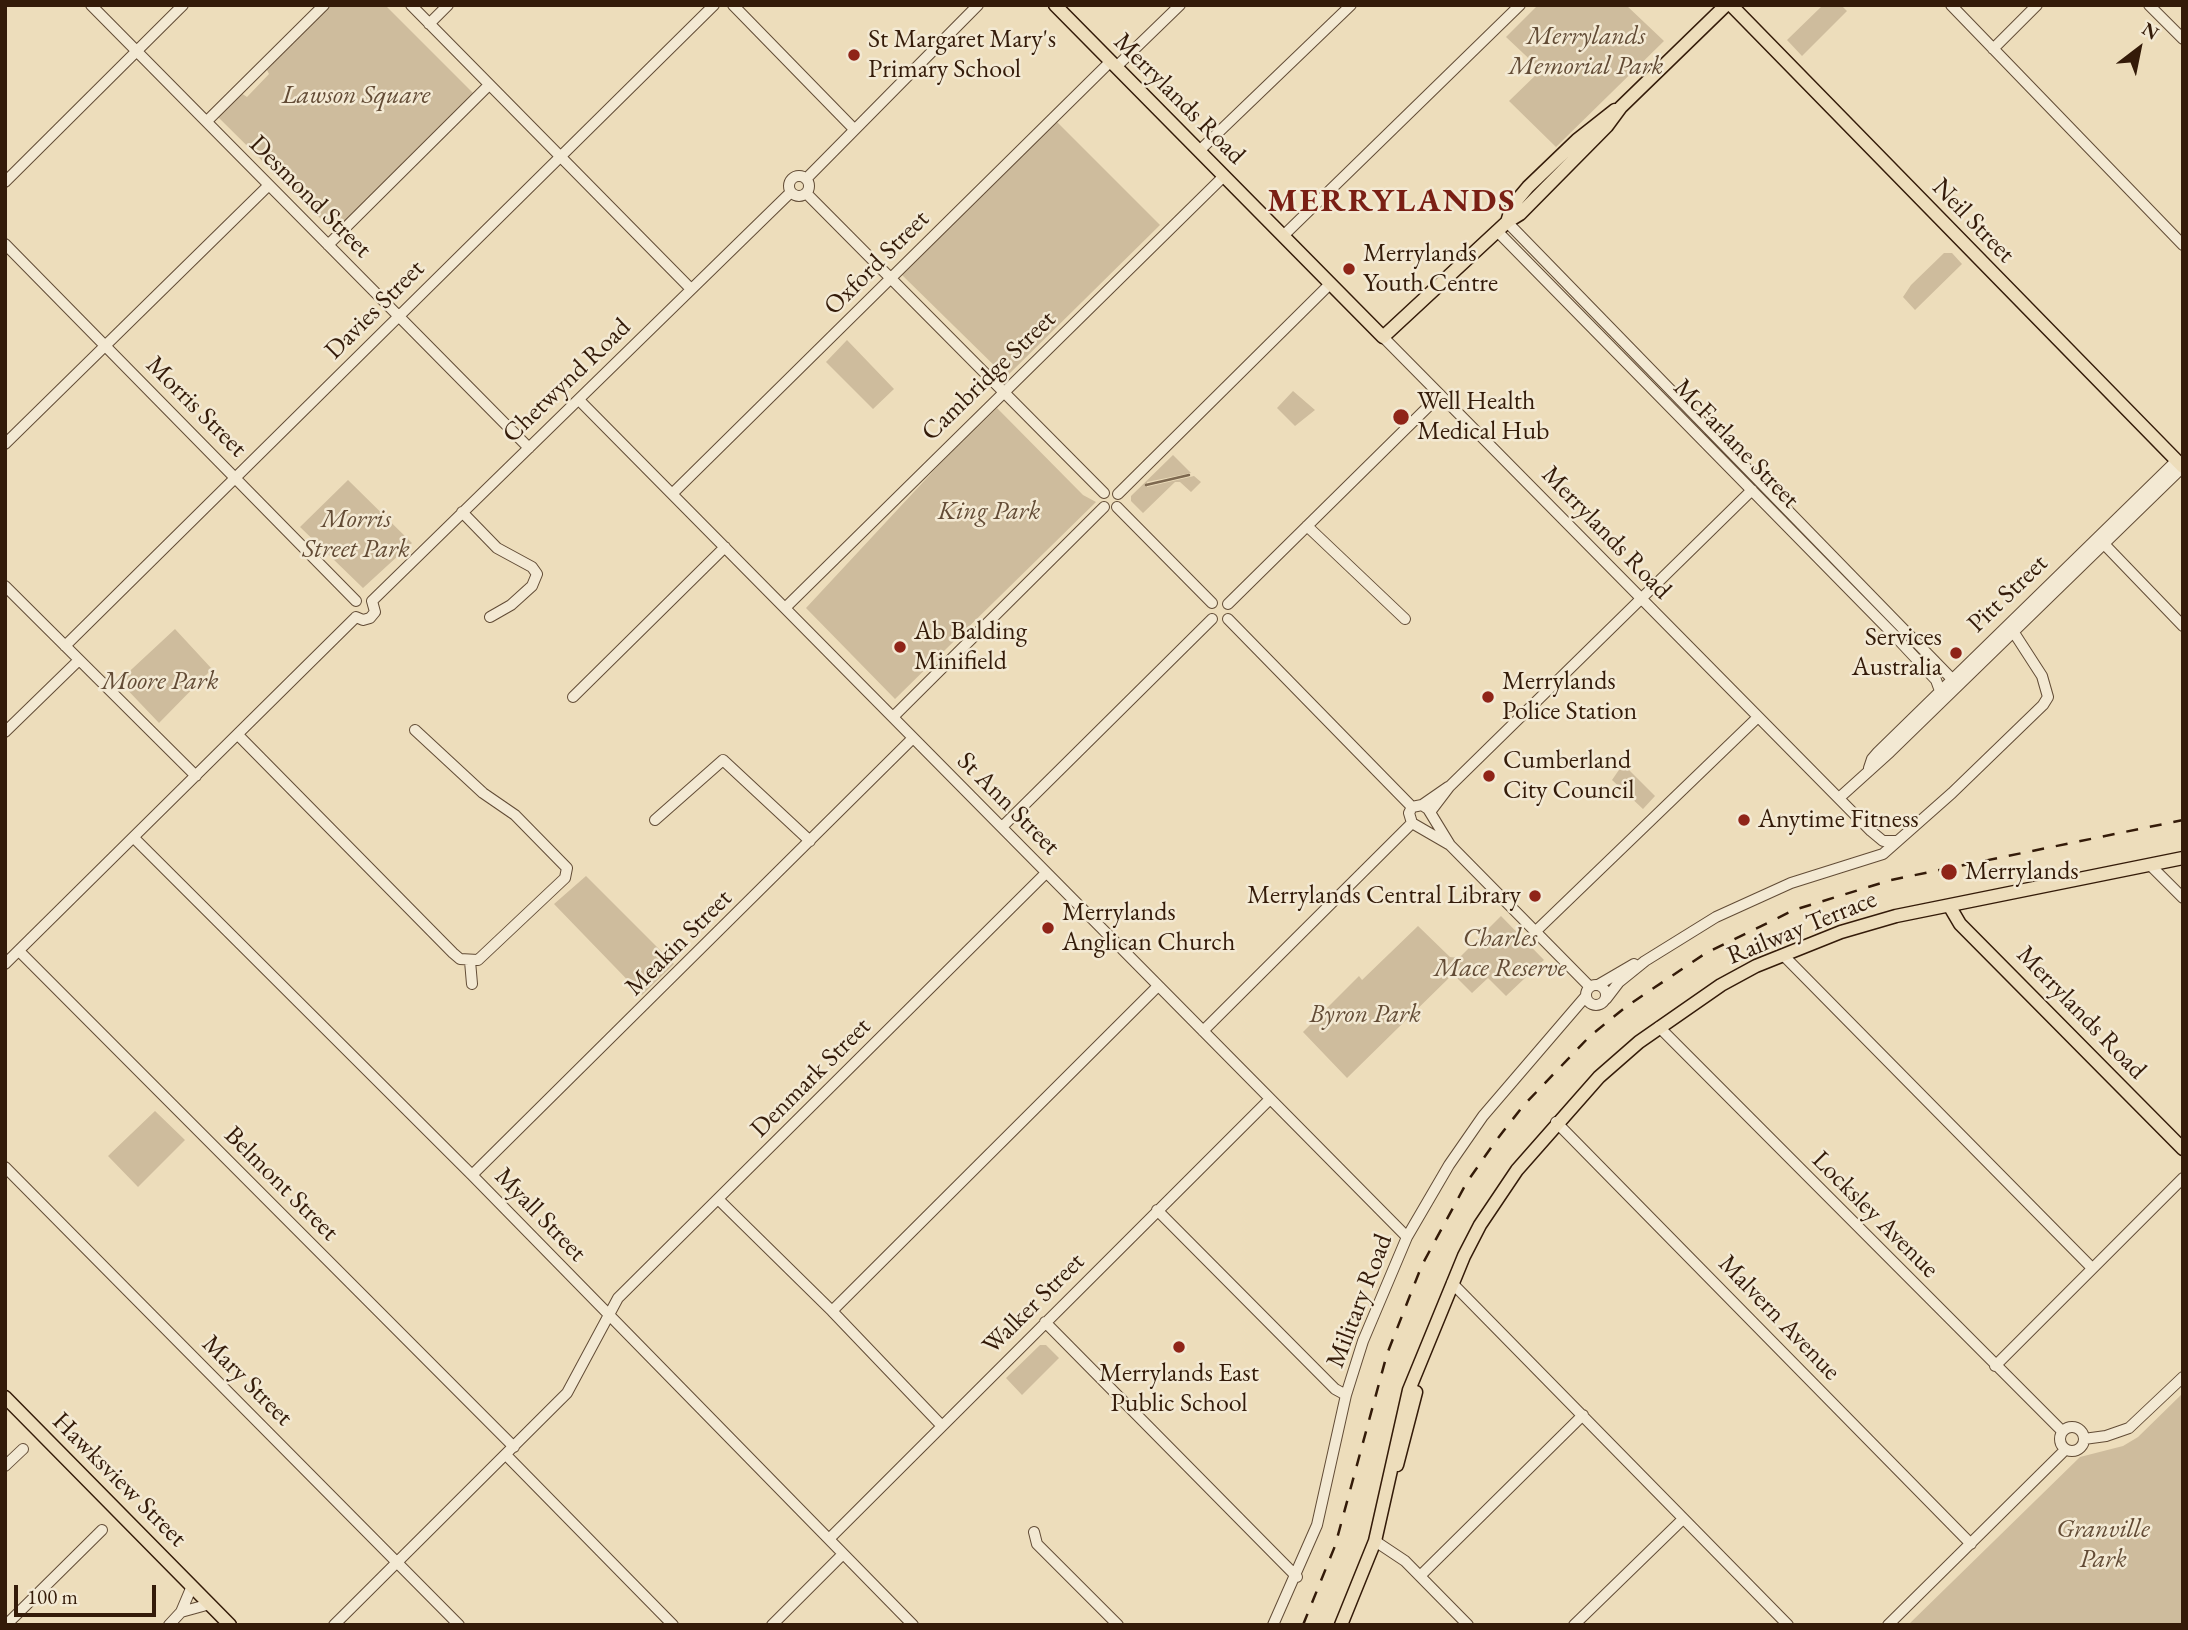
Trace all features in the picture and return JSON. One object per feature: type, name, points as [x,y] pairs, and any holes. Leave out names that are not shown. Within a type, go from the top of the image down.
[{"type":"main road","name":"Merrylands Road","points":[[1055,5],[1383,337]]},
{"type":"main road","points":[[1383,337],[1502,226],[1520,214],[1607,125],[1621,107],[1726,5]]},
{"type":"main road","name":"Neil Street","points":[[1731,5],[2181,462]]},
{"type":"main road","name":"Railway Terrace","points":[[1340,1625],[1375,1541],[1401,1415],[1452,1283],[1480,1225],[1517,1170],[1556,1122],[1599,1077],[1660,1027],[1721,985],[1783,955],[1896,916],[2183,858]]},
{"type":"main road","name":"Merrylands Road","points":[[1950,907],[1961,924],[2183,1149]]},
{"type":"main road","name":"Hawksview Street","points":[[5,1397],[230,1625]]},
{"type":"street","name":"Desmond Street","points":[[91,5],[529,448]]},
{"type":"street","points":[[5,182],[183,5]]},
{"type":"street","points":[[207,121],[324,5]]},
{"type":"street","points":[[411,5],[691,289]]},
{"type":"street","points":[[429,23],[448,5]]},
{"type":"street","name":"Davies Street","points":[[65,646],[714,5]]},
{"type":"street","points":[[733,5],[853,128]]},
{"type":"street","points":[[806,179],[853,128],[978,5]]},
{"type":"street","name":"Oxford Street","points":[[672,494],[1113,64],[1180,5]]},
{"type":"street","points":[[1199,151],[1351,5]]},
{"type":"street","points":[[1283,236],[1520,5]]},
{"type":"street","points":[[1951,5],[2183,244]]},
{"type":"street","points":[[1993,49],[2037,5]]},
{"type":"street","points":[[2149,5],[2183,39]]},
{"type":"street","points":[[328,245],[489,85]]},
{"type":"street","name":"Cambridge Street","points":[[785,608],[1224,176]]},
{"type":"street","points":[[806,179],[793,178],[789,183],[791,192],[798,196],[806,193]]},
{"type":"street","points":[[806,179],[809,184],[806,193]]},
{"type":"street","points":[[5,444],[269,185]]},
{"type":"street","name":"Chetwynd Road","points":[[372,601],[791,192]]},
{"type":"street","points":[[806,193],[1104,493]]},
{"type":"street","name":"McFarlane Street","points":[[1502,226],[1936,680],[1940,691]]},
{"type":"street","name":"McFarlane Street","points":[[1502,226],[1952,679]]},
{"type":"street","name":"Morris Street","points":[[5,244],[356,601]]},
{"type":"street","points":[[1118,494],[1330,284]]},
{"type":"street","name":"Merrylands Road","points":[[1383,337],[1877,837],[1883,841],[1895,841]]},
{"type":"street","points":[[1228,604],[1440,395]]},
{"type":"street","name":"St Ann Street","points":[[579,400],[1407,1237]]},
{"type":"street","name":"Pitt Street","points":[[1869,768],[1871,759],[1952,679],[2104,544],[2181,462]]},
{"type":"street","name":"Pitt Street","points":[[1839,798],[1869,768],[1884,758],[2181,462]]},
{"type":"street","points":[[1109,490],[1118,494],[1120,499],[1117,507],[1112,510],[1104,507],[1101,502],[1104,493],[1109,490]]},
{"type":"street","points":[[1450,845],[1415,825],[1409,817],[1424,810],[1449,787],[1752,490]]},
{"type":"street","points":[[892,717],[1104,507]]},
{"type":"street","points":[[1117,507],[1212,603]]},
{"type":"street","points":[[462,512],[496,548],[532,567],[537,575],[532,586],[511,605],[490,617]]},
{"type":"street","points":[[1307,526],[1405,619]]},
{"type":"street","points":[[2104,544],[2183,626]]},
{"type":"street","points":[[573,697],[725,547]]},
{"type":"street","points":[[5,586],[196,776]]},
{"type":"street","points":[[363,598],[372,601],[375,608],[373,616],[367,620],[356,617],[353,607],[356,601],[363,598]]},
{"type":"street","points":[[1222,600],[1228,604],[1231,610],[1228,619],[1222,622],[1212,619],[1209,613],[1212,603],[1222,600]]},
{"type":"street","points":[[5,964],[239,736],[356,617]]},
{"type":"street","points":[[1002,827],[1212,619]]},
{"type":"street","points":[[1228,619],[1424,810],[1450,845],[1591,989],[1595,1006]]},
{"type":"street","points":[[1895,841],[1952,793],[2046,701],[2049,692],[2046,684],[2012,628]]},
{"type":"street","points":[[5,732],[79,660]]},
{"type":"street","points":[[1536,931],[1757,718]]},
{"type":"street","points":[[239,736],[453,953],[470,961],[484,957],[565,878],[568,871],[515,814],[483,793],[415,730]]},
{"type":"street","name":"Meakin Street","points":[[472,1175],[913,738]]},
{"type":"street","points":[[655,820],[723,760],[810,841]]},
{"type":"street","points":[[1202,1031],[1415,825],[1428,823],[1424,810]]},
{"type":"street","name":"Myall Street","points":[[134,838],[472,1175],[913,1625]]},
{"type":"street","name":"Military Road","points":[[1273,1625],[1297,1577],[1317,1525],[1346,1395],[1381,1294],[1407,1237],[1449,1165],[1483,1116],[1591,989],[1735,908],[1791,883],[1883,854],[1895,841]]},
{"type":"street","points":[[2150,864],[2183,898]]},
{"type":"street","name":"Denmark Street","points":[[334,1625],[574,1385],[607,1314],[618,1298],[1046,873]]},
{"type":"street","name":"Belmont Street","points":[[19,951],[514,1447]]},
{"type":"street","points":[[1783,955],[2092,1268]]},
{"type":"street","points":[[470,961],[472,985]]},
{"type":"street","name":"Military Road","points":[[1558,1031],[1606,999],[1619,982],[1645,961]]},
{"type":"street","points":[[832,1311],[1158,986]]},
{"type":"street","points":[[1591,989],[1605,989],[1606,999]]},
{"type":"street","name":"Locksley Avenue","points":[[1660,1027],[2062,1431]]},
{"type":"street","name":"Walker Street","points":[[829,1539],[1270,1099]]},
{"type":"street","name":"Malvern Avenue","points":[[1556,1122],[1971,1544]]},
{"type":"street","name":"Mary Street","points":[[5,1167],[459,1625]]},
{"type":"street","points":[[1995,1366],[2183,1178]]},
{"type":"street","points":[[718,1199],[832,1311],[942,1426]]},
{"type":"street","points":[[1157,1210],[1335,1389],[1346,1395]]},
{"type":"street","points":[[1452,1283],[1783,1623]]},
{"type":"street","points":[[1045,1322],[1297,1577]]},
{"type":"street","points":[[2084,1438],[2106,1436],[2129,1429],[2183,1377]]},
{"type":"street","points":[[1420,1576],[1583,1415]]},
{"type":"street","points":[[2064,1450],[2059,1439],[2062,1431],[2069,1427],[2077,1429],[2084,1438]]},
{"type":"street","points":[[2064,1450],[2076,1451],[2084,1438]]},
{"type":"street","points":[[5,1466],[23,1449]]},
{"type":"street","points":[[1888,1625],[2064,1450]]},
{"type":"street","points":[[506,1455],[673,1625]]},
{"type":"street","points":[[1574,1625],[1683,1519]]},
{"type":"street","points":[[14,1622],[102,1530]]},
{"type":"street","points":[[1034,1532],[1037,1544],[1118,1625]]},
{"type":"street","points":[[1375,1541],[1391,1549],[1468,1625]]},
{"type":"street","points":[[772,1625],[843,1553]]},
{"type":"street","points":[[169,1625],[181,1612],[191,1586]]},
{"type":"street","points":[[181,1612],[209,1604]]},
{"type":"green space","name":"Lawson Square","points":[[328,5],[385,5],[475,95],[334,232],[218,117],[241,93],[247,97],[269,74],[266,68]]},
{"type":"green space","name":"Merrylands Memorial Park","points":[[1538,5],[1626,5],[1664,41],[1556,147],[1509,101],[1541,70],[1506,37]]},
{"type":"green space","points":[[1823,5],[1841,5],[1847,11],[1802,56],[1787,40]]},
{"type":"green space","points":[[1054,119],[1160,225],[1006,377],[902,275]]},
{"type":"green space","points":[[1944,253],[1952,253],[1962,264],[1915,310],[1903,297],[1911,285]]},
{"type":"green space","points":[[847,340],[894,389],[873,409],[826,362]]},
{"type":"green space","points":[[1293,391],[1315,410],[1295,426],[1277,408]]},
{"type":"green space","name":"King Park","points":[[997,408],[1083,495],[1096,502],[895,699],[806,608],[939,465]]},
{"type":"green space","points":[[1173,455],[1191,473],[1147,482],[1147,487],[1194,476],[1201,482],[1191,492],[1180,482],[1175,482],[1143,513],[1131,501],[1131,496]]},
{"type":"green space","name":"Morris Street Park","points":[[348,480],[412,543],[363,588],[300,527]]},
{"type":"green space","name":"Moore Park","points":[[175,629],[212,669],[159,723],[119,681]]},
{"type":"green space","points":[[1623,764],[1655,796],[1643,809],[1612,780]]},
{"type":"green space","points":[[586,876],[674,964],[642,995],[554,904]]},
{"type":"green space","name":"Byron Park","points":[[1501,916],[1544,960],[1506,996],[1488,978],[1472,993],[1453,974],[1347,1078],[1303,1032],[1359,976],[1362,980],[1418,926],[1450,957],[1459,958]]},
{"type":"green space","points":[[155,1111],[185,1140],[138,1187],[108,1156]]},
{"type":"green space","points":[[1040,1345],[1046,1345],[1059,1358],[1022,1395],[1006,1378]]},
{"type":"green space","name":"Granville Park","points":[[2183,1393],[2183,1625],[1908,1625],[2080,1457],[2123,1446],[2138,1437]]},
{"type":"waterway","points":[[1146,485],[1189,475]]},
{"type":"railway","points":[[1303,1625],[1335,1546],[1387,1354],[1422,1265],[1467,1182],[1495,1142],[1523,1106],[1590,1036],[1627,1006],[1706,953],[1794,910],[1891,880],[2183,820]]},
{"type":"place","name":"St Margaret Mary's Primary School","points":[[854,55]]},
{"type":"place","name":"Merrylands Youth Centre","points":[[1349,269]]},
{"type":"place","name":"Well Health Medical Hub","points":[[1401,417]]},
{"type":"place","name":"Ab Balding Minifield","points":[[900,647]]},
{"type":"place","name":"Services Australia","points":[[1956,653]]},
{"type":"place","name":"Merrylands Police Station","points":[[1488,697]]},
{"type":"place","name":"Cumberland City Council","points":[[1489,776]]},
{"type":"place","name":"Anytime Fitness","points":[[1744,820]]},
{"type":"place","name":"Merrylands","points":[[1949,872]]},
{"type":"place","name":"Merrylands Central Library","points":[[1535,896]]},
{"type":"place","name":"Merrylands Anglican Church","points":[[1048,928]]},
{"type":"place","name":"Merrylands East Public School","points":[[1179,1347]]},
{"type":"district","name":"MERRYLANDS","points":[[1392,202]]},
{"type":"park label","name":"Charles Mace Reserve","points":[[1500,954]]}]
